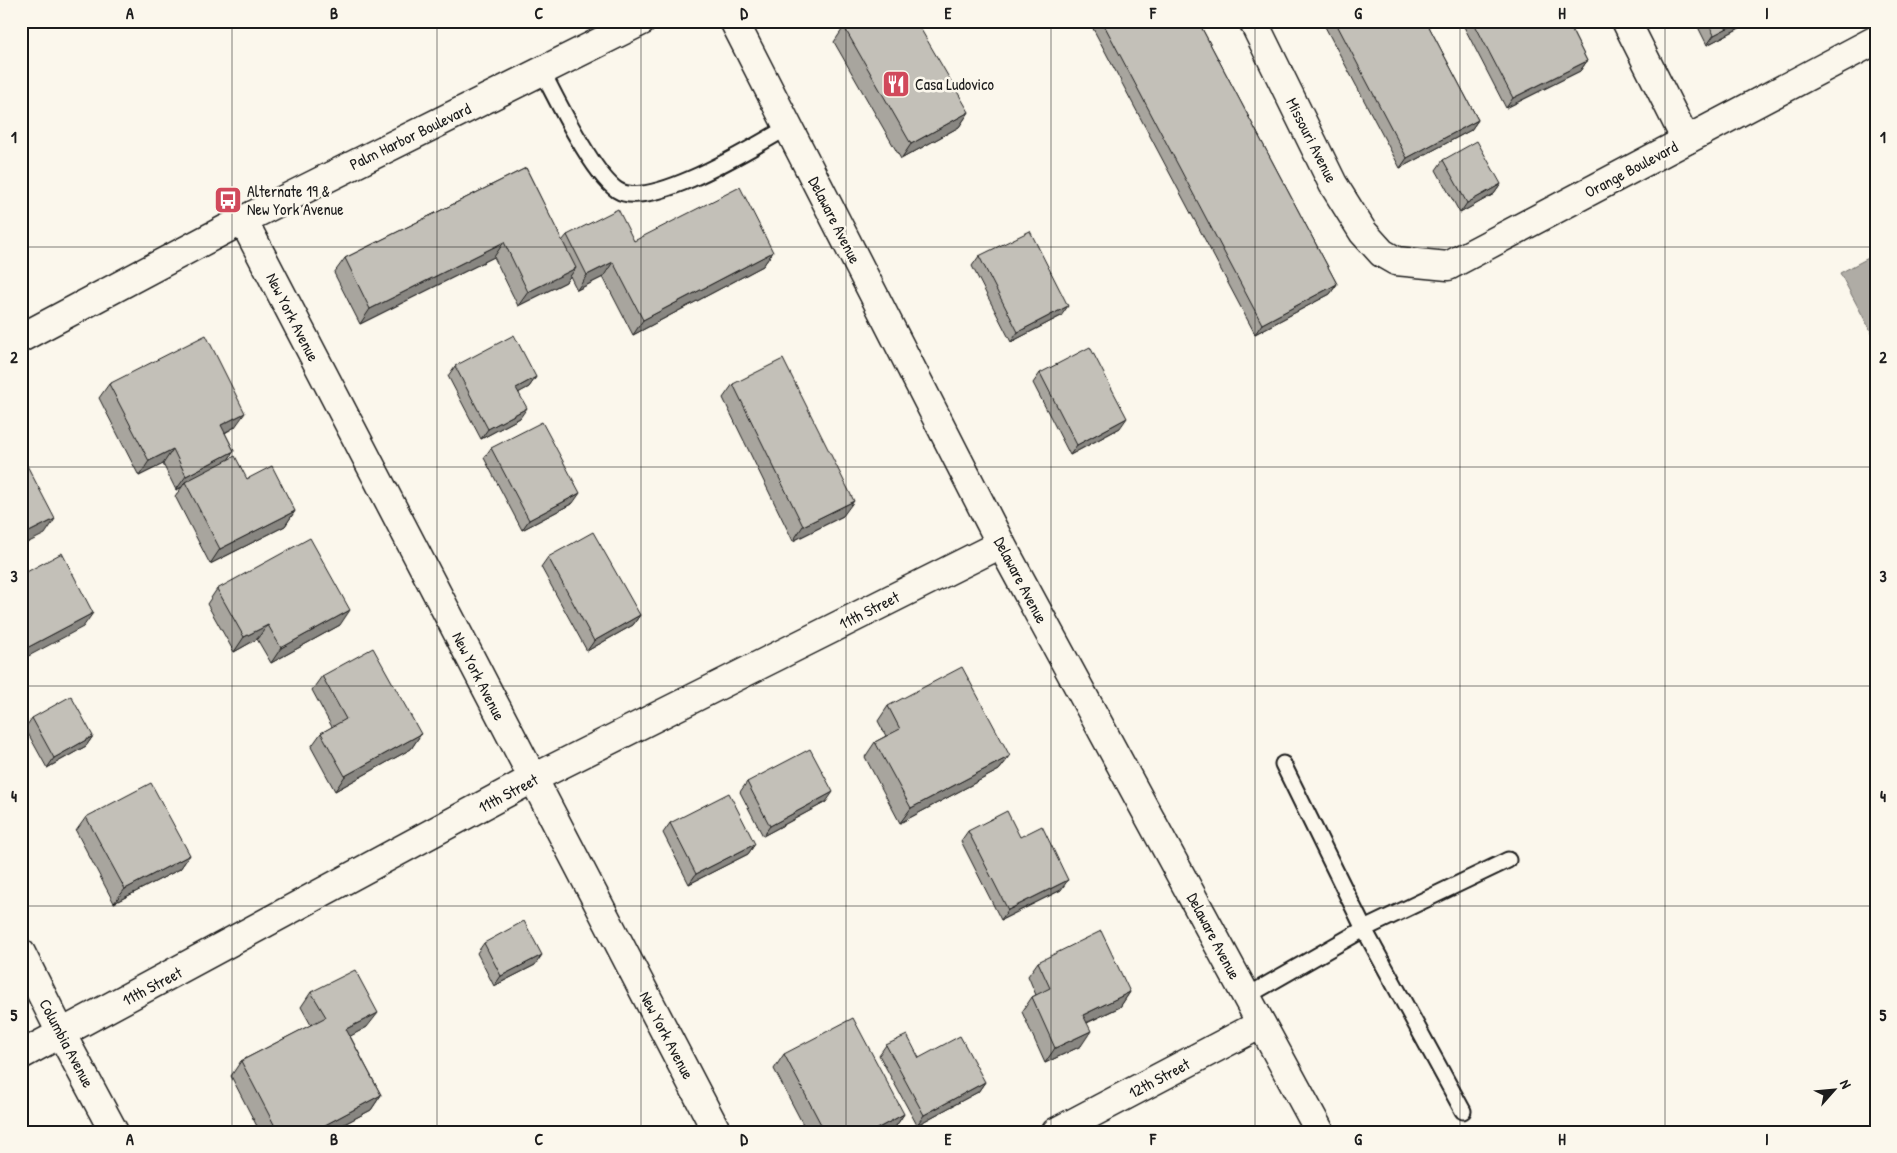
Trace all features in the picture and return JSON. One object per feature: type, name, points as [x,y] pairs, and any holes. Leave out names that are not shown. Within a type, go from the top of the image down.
[{"type":"street","name":"Palm Harbor Boulevard","points":[[21,338],[243,220],[642,21]]},
{"type":"street","name":"Delaware Avenue","points":[[734,21],[1001,544],[1320,1132]]},
{"type":"street","name":"Missouri Avenue","points":[[1253,21],[1334,184],[1363,232],[1382,253]]},
{"type":"street","points":[[1626,21],[1686,140]]},
{"type":"street","name":"Orange Boulevard","points":[[1382,253],[1396,261],[1448,266],[1876,40]]},
{"type":"street","name":"New York Avenue","points":[[243,220],[717,1132]]},
{"type":"street","name":"11th Street","points":[[21,1056],[532,779],[1001,544]]},
{"type":"street","name":"Columbia Avenue","points":[[21,953],[114,1132]]},
{"type":"street","name":"12th Street","points":[[1056,1132],[1262,1024]]},
{"type":"lane","points":[[542,71],[568,121],[598,169],[617,190],[636,196],[667,189],[714,168],[788,127]]},
{"type":"lane","points":[[1283,764],[1364,929],[1463,1111]]},
{"type":"lane","points":[[1247,996],[1364,929],[1508,860]]},
{"type":"shaded area","points":[[1876,254],[1876,341],[1840,273]]},
{"type":"building","name":"Casa Ludovico","points":[[855,21],[916,21],[969,112],[911,144],[844,27]]},
{"type":"building","points":[[1102,21],[1198,21],[1337,284],[1262,324]]},
{"type":"building","points":[[1335,21],[1426,21],[1478,120],[1407,158]]},
{"type":"building","points":[[1473,21],[1567,21],[1587,61],[1513,98]]},
{"type":"building","points":[[1707,21],[1741,21],[1714,35]]},
{"type":"building","points":[[1477,141],[1501,184],[1467,203],[1443,160]]},
{"type":"building","points":[[526,168],[576,268],[528,292],[504,242],[370,309],[345,258]]},
{"type":"building","points":[[740,187],[773,252],[643,320],[613,262],[587,275],[567,235],[618,209],[634,241]]},
{"type":"building","points":[[1030,231],[1068,306],[1018,332],[979,256]]},
{"type":"building","points":[[206,335],[245,413],[221,425],[234,451],[186,476],[173,449],[149,461],[109,384]]},
{"type":"building","points":[[514,335],[536,377],[516,388],[527,408],[488,429],[455,366]]},
{"type":"building","points":[[1090,347],[1127,418],[1077,445],[1040,373]]},
{"type":"building","points":[[783,359],[854,501],[803,526],[733,384]]},
{"type":"building","points":[[542,422],[580,493],[529,520],[491,448]]},
{"type":"building","points":[[21,454],[55,519],[21,536]]},
{"type":"building","points":[[235,456],[247,479],[272,466],[295,511],[220,549],[185,482]]},
{"type":"building","points":[[593,532],[640,615],[594,641],[548,557]]},
{"type":"building","points":[[310,538],[350,610],[281,648],[268,625],[244,637],[217,589]]},
{"type":"building","points":[[62,553],[93,613],[21,651],[21,575]]},
{"type":"building","points":[[373,648],[421,734],[345,776],[321,733],[346,719],[322,676]]},
{"type":"building","points":[[962,667],[1010,756],[911,808],[875,742],[900,729],[888,706]]},
{"type":"building","points":[[71,696],[93,736],[54,758],[32,718]]},
{"type":"building","points":[[810,749],[833,792],[770,826],[747,782]]},
{"type":"building","points":[[151,783],[190,855],[125,889],[86,817]]},
{"type":"building","points":[[729,793],[755,844],[696,874],[670,823]]},
{"type":"building","points":[[1007,811],[1020,837],[1042,826],[1068,880],[1008,910],[968,831]]},
{"type":"building","points":[[524,921],[542,955],[501,976],[484,943]]},
{"type":"building","points":[[1101,931],[1130,992],[1083,1015],[1091,1031],[1055,1048],[1032,997],[1050,988],[1038,962]]},
{"type":"building","points":[[355,970],[378,1013],[346,1029],[381,1095],[312,1132],[278,1132],[241,1061],[326,1017],[311,992]]},
{"type":"building","points":[[853,1018],[904,1114],[871,1132],[825,1132],[784,1054]]},
{"type":"building","points":[[907,1035],[919,1058],[960,1036],[985,1082],[924,1115],[886,1045]]},
{"type":"place","name":"Casa Ludovico","points":[[896,84]]},
{"type":"place","name":"Alternate 19 & New York Avenue","points":[[228,200]]}]
